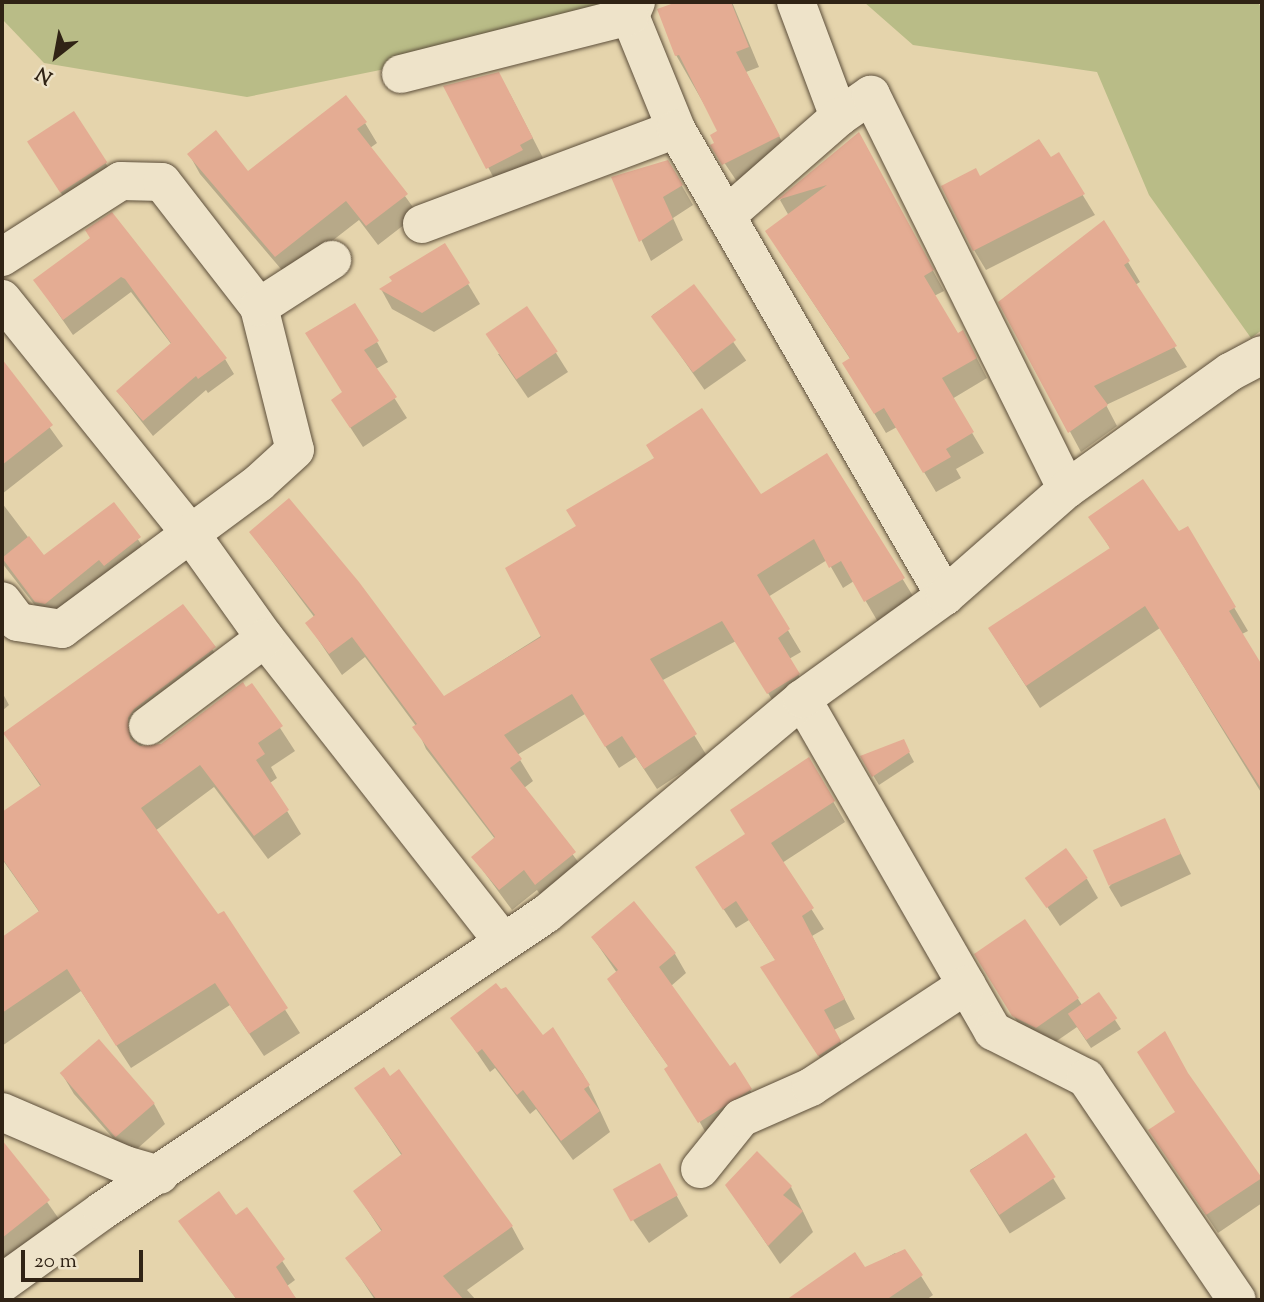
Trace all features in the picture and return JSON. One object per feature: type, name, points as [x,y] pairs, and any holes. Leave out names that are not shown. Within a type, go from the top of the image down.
[{"type":"street","points":[[796,2],[839,117]]},
{"type":"street","points":[[401,74],[633,9],[676,129],[945,596]]},
{"type":"street","points":[[727,215],[839,117],[871,95],[1067,489]]},
{"type":"street","points":[[422,224],[676,129]]},
{"type":"street","points":[[2,257],[121,181],[162,182],[259,307],[296,450],[62,628],[18,622],[2,601]]},
{"type":"street","points":[[259,307],[332,260]]},
{"type":"street","points":[[2,299],[190,533],[265,638],[502,940]]},
{"type":"street","points":[[2,1283],[502,940],[546,915],[802,699],[945,596],[1067,489],[1230,372],[1262,355]]},
{"type":"street","points":[[149,726],[265,638]]},
{"type":"street","points":[[802,699],[993,1031],[1086,1078],[1237,1300]]},
{"type":"street","points":[[700,1168],[741,1118],[811,1087],[966,985]]},
{"type":"street","points":[[2,1112],[125,1165],[160,1175]]},
{"type":"green space","points":[[2,2],[606,2],[578,30],[247,97],[44,63],[2,19]]},
{"type":"green space","points":[[864,2],[1257,2],[1262,8],[1262,330],[1251,338],[1149,195],[1097,72],[913,45]]},
{"type":"building","points":[[677,2],[731,2],[749,47],[736,52],[780,136],[722,165],[710,145],[714,143],[710,135],[717,131],[679,55],[675,56],[657,9]]},
{"type":"building","points":[[499,72],[533,138],[520,145],[523,150],[486,169],[443,86]]},
{"type":"building","points":[[346,95],[367,122],[357,129],[408,194],[366,226],[346,201],[275,257],[187,154],[216,130],[248,171]]},
{"type":"building","points":[[74,111],[107,162],[60,193],[27,141]]},
{"type":"building","points":[[859,132],[934,270],[924,276],[958,333],[963,330],[977,358],[942,378],[974,432],[946,449],[951,457],[923,473],[884,408],[874,414],[842,363],[850,358],[765,231],[827,185],[777,200]]},
{"type":"building","points":[[1039,139],[1051,157],[1059,152],[1085,194],[973,251],[941,186],[976,168],[980,176]]},
{"type":"building","points":[[668,160],[683,185],[663,197],[673,219],[639,242],[611,177]]},
{"type":"building","points":[[112,212],[227,358],[198,379],[196,376],[143,421],[116,391],[171,343],[125,279],[121,277],[63,320],[33,280],[90,238],[85,230]]},
{"type":"building","points":[[1104,220],[1130,261],[1124,265],[1177,346],[1094,386],[1108,405],[1068,433],[998,302]]},
{"type":"building","points":[[445,243],[470,283],[422,313],[379,289],[392,281],[389,277]]},
{"type":"building","points":[[694,284],[736,340],[693,372],[651,316]]},
{"type":"building","points":[[355,303],[379,341],[364,350],[397,397],[350,428],[331,400],[342,392],[305,333]]},
{"type":"building","points":[[527,306],[558,352],[516,380],[486,334]]},
{"type":"building","points":[[2,359],[53,425],[2,465]]},
{"type":"building","points":[[702,408],[761,494],[827,453],[905,578],[864,602],[841,561],[829,568],[814,539],[757,575],[790,629],[778,638],[800,674],[767,694],[722,621],[650,659],[697,734],[644,769],[622,736],[605,747],[572,694],[504,735],[522,759],[510,768],[576,852],[535,885],[524,870],[499,890],[471,857],[495,837],[412,727],[417,724],[352,637],[329,654],[305,623],[315,615],[249,532],[289,498],[359,582],[444,696],[541,637],[505,568],[576,526],[566,510],[654,458],[646,445]]},
{"type":"building","points":[[1143,479],[1179,531],[1188,526],[1236,607],[1229,611],[1262,665],[1262,790],[1145,606],[1026,686],[988,628],[1110,548],[1088,517]]},
{"type":"building","points":[[114,502],[141,537],[104,566],[99,560],[45,604],[35,602],[2,558],[29,536],[44,555]]},
{"type":"building","points":[[183,604],[216,647],[134,709],[128,718],[130,739],[140,746],[161,744],[243,682],[246,687],[252,683],[283,726],[258,743],[265,754],[256,760],[289,810],[254,836],[200,765],[141,808],[218,914],[224,911],[288,1008],[249,1034],[215,983],[116,1046],[67,969],[2,1013],[2,937],[39,911],[2,858],[2,812],[41,785],[3,733]]},
{"type":"building","points":[[904,739],[910,752],[872,777],[860,756]]},
{"type":"building","points":[[809,757],[835,801],[771,843],[814,908],[802,916],[845,999],[824,1010],[841,1041],[818,1056],[760,967],[775,960],[736,901],[723,910],[695,867],[745,834],[730,810]]},
{"type":"building","points":[[1165,818],[1181,854],[1109,886],[1093,850]]},
{"type":"building","points":[[1066,848],[1088,878],[1046,908],[1025,878]]},
{"type":"building","points":[[634,901],[676,953],[659,967],[730,1066],[735,1062],[752,1089],[698,1123],[664,1069],[668,1066],[607,979],[618,970],[591,937]]},
{"type":"building","points":[[1025,919],[1079,998],[1036,1028],[1012,1016],[974,954]]},
{"type":"building","points":[[496,983],[501,989],[506,987],[543,1035],[553,1027],[590,1085],[584,1089],[600,1111],[561,1141],[523,1090],[517,1095],[482,1049],[477,1053],[450,1018]]},
{"type":"building","points":[[1099,992],[1117,1018],[1086,1040],[1068,1014]]},
{"type":"building","points":[[1165,1031],[1188,1073],[1262,1178],[1206,1215],[1148,1130],[1175,1112],[1137,1052]]},
{"type":"building","points":[[99,1039],[155,1103],[116,1137],[60,1073]]},
{"type":"building","points":[[384,1067],[390,1076],[399,1069],[513,1226],[443,1276],[464,1300],[377,1300],[345,1258],[382,1230],[353,1191],[402,1154],[354,1088]]},
{"type":"building","points":[[1026,1133],[1056,1177],[999,1215],[970,1171]]},
{"type":"building","points":[[2,1140],[50,1200],[2,1238]]},
{"type":"building","points":[[757,1151],[792,1186],[783,1195],[803,1211],[768,1246],[725,1185]]},
{"type":"building","points":[[660,1163],[678,1195],[631,1222],[613,1189]]},
{"type":"building","points":[[219,1191],[236,1215],[247,1207],[285,1259],[276,1267],[297,1300],[237,1300],[178,1221]]},
{"type":"building","points":[[905,1249],[923,1275],[886,1300],[786,1300],[855,1252],[865,1267]]}]
